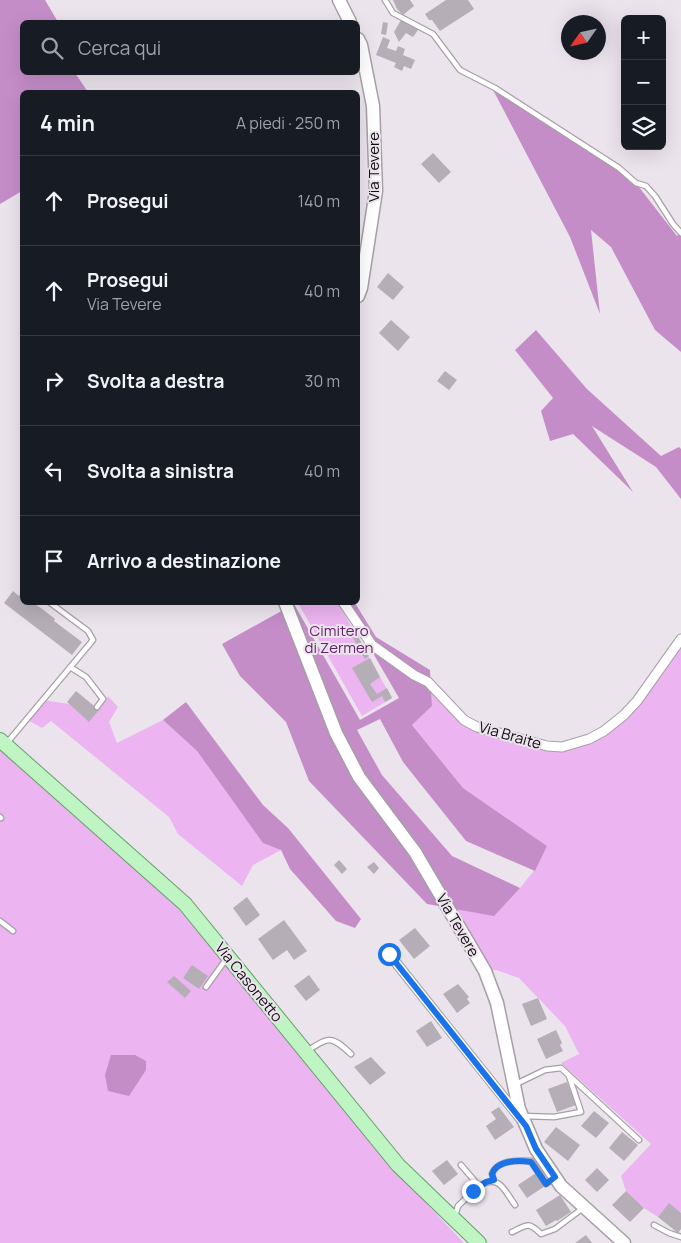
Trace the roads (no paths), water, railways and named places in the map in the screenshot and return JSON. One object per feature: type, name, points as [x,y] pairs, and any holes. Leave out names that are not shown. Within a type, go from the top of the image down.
[{"type":"main road","points":[[339,0],[349,20]]},
{"type":"main road","name":"Via Tevere","points":[[360,44],[373,106],[376,191],[360,283]]},
{"type":"main road","name":"Via Tevere","points":[[286,605],[336,733],[359,777],[415,852],[484,971],[497,1004],[513,1085],[524,1121],[536,1149],[561,1186],[624,1243]]},
{"type":"main road","name":"Via Casonetto","points":[[2,745],[185,904],[398,1165],[453,1219],[471,1240]]},
{"type":"street","name":"Via Braite","points":[[345,605],[372,645],[414,675],[428,682],[464,720],[477,727],[547,746],[562,747],[589,739],[604,731],[624,715],[637,701],[681,639]]},
{"type":"street","points":[[389,954],[524,1121]]},
{"type":"lane","points":[[385,0],[393,13],[433,34],[460,70],[495,88],[619,168],[636,183],[646,186],[681,233]]},
{"type":"lane","points":[[2,745],[93,640],[88,631],[56,605]]},
{"type":"lane","points":[[70,667],[86,677],[103,699],[96,707]]},
{"type":"lane","points":[[0,921],[13,931]]},
{"type":"lane","points":[[206,987],[228,956]]},
{"type":"lane","points":[[305,1052],[330,1039],[337,1041],[350,1054]]},
{"type":"lane","points":[[513,1085],[545,1070],[561,1068],[639,1140]]},
{"type":"lane","points":[[524,1121],[581,1112],[568,1074]]},
{"type":"lane","points":[[515,1205],[500,1184],[494,1180],[492,1174],[502,1164],[518,1160],[531,1162],[546,1184],[555,1177]]},
{"type":"lane","points":[[461,1165],[479,1186]]},
{"type":"lane","points":[[453,1219],[458,1206],[479,1186],[494,1180]]},
{"type":"lane","points":[[512,1232],[528,1225],[533,1225],[541,1234],[555,1229],[584,1207]]},
{"type":"lane","points":[[654,1225],[668,1233],[681,1237]]},
{"type":"park label","name":"Cimitero di Zermen","points":[[339,638]]}]
